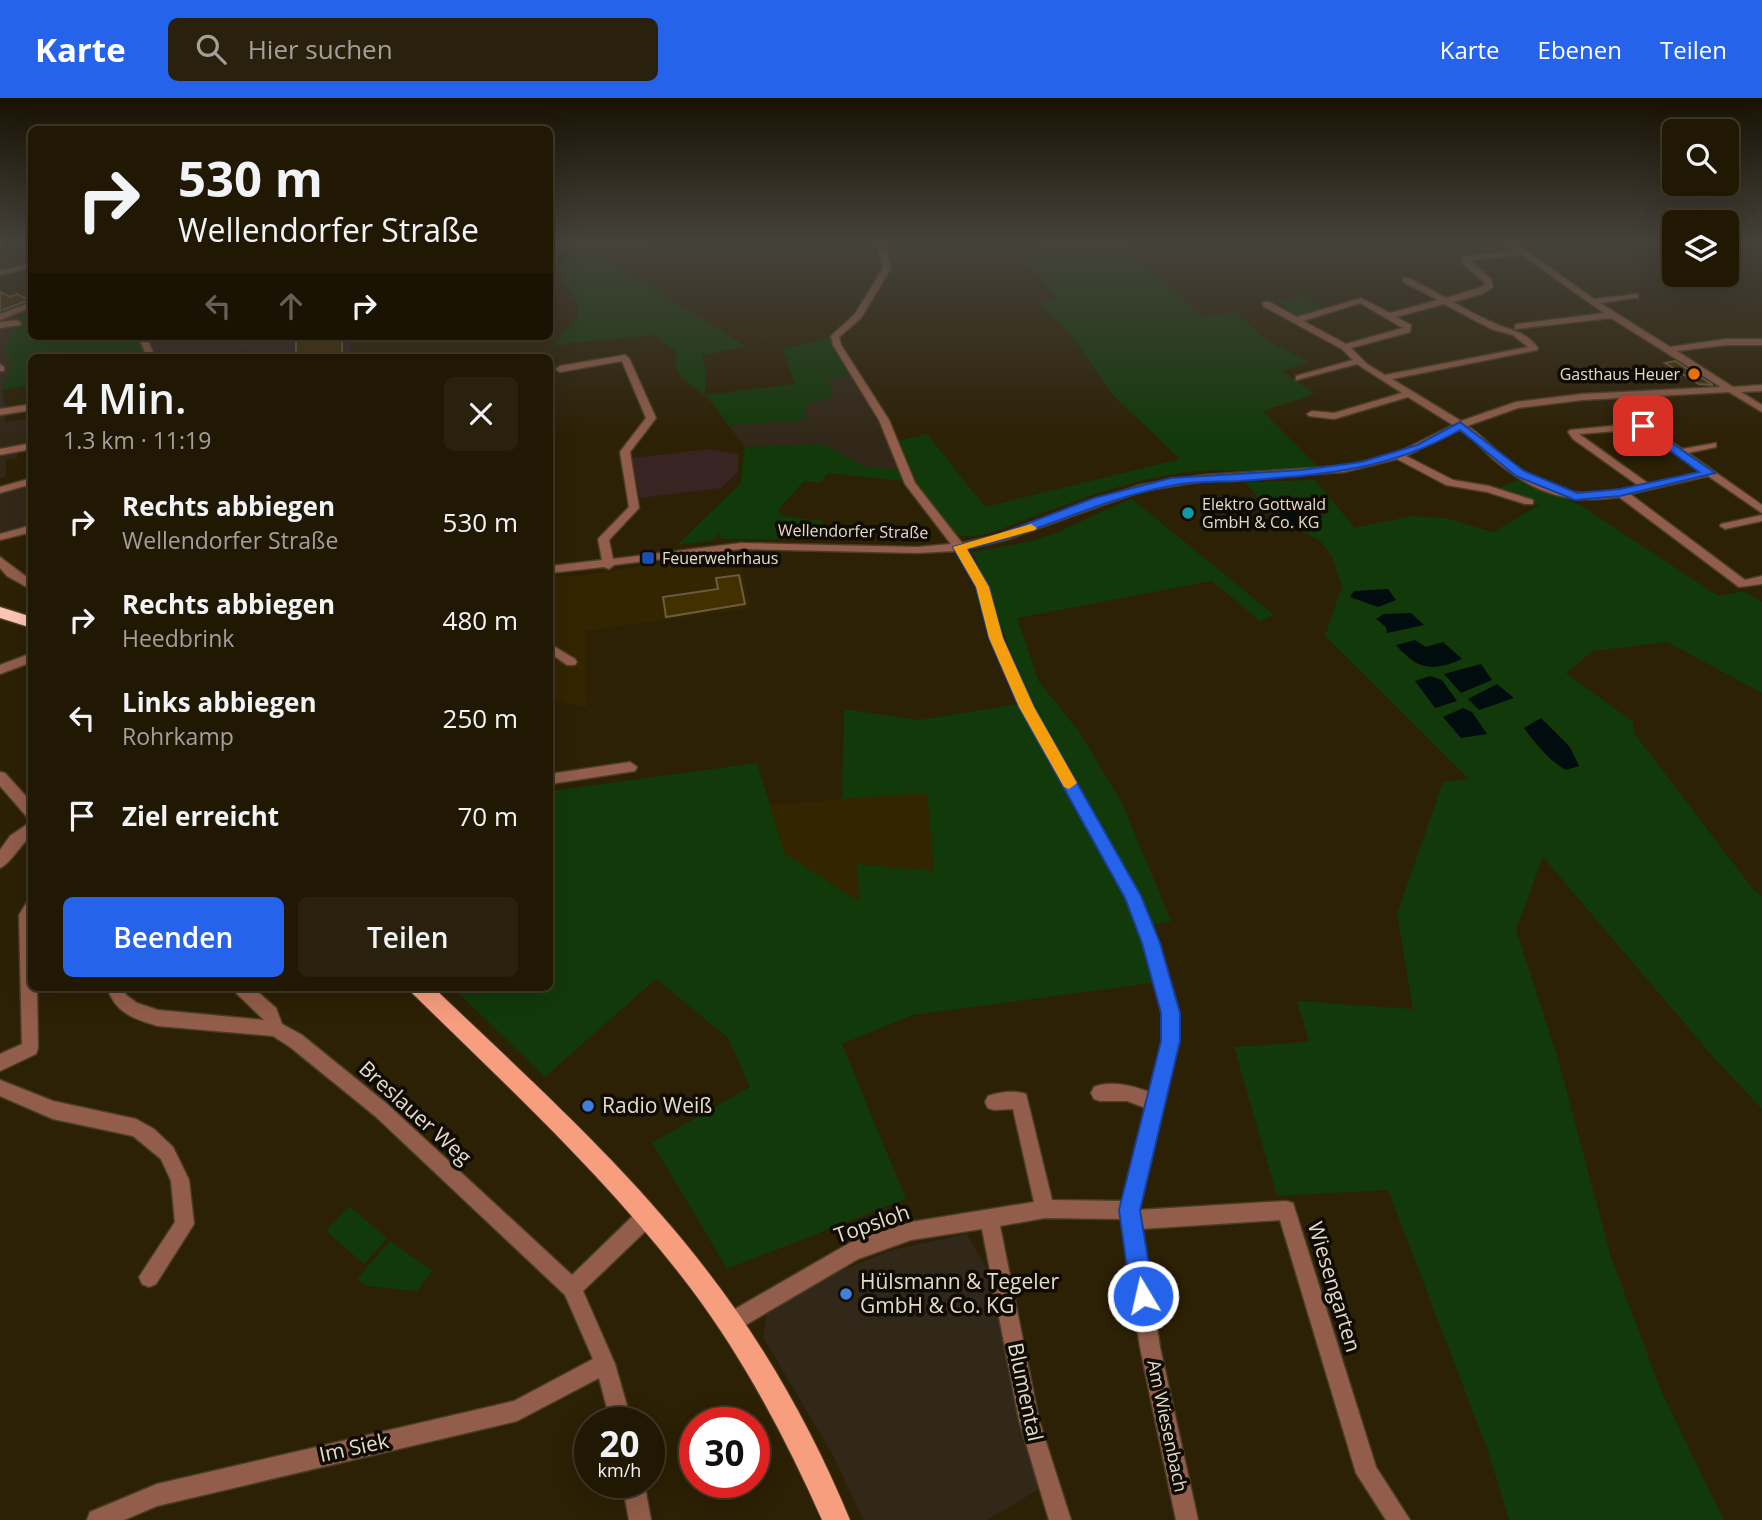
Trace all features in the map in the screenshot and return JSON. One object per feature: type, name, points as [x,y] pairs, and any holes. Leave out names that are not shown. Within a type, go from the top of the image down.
[{"type":"highway","points":[[0,603],[28,610]]},
{"type":"highway","points":[[0,612],[28,621]]},
{"type":"main road","points":[[423,991],[647,1216],[730,1323],[793,1432],[836,1520]]},
{"type":"street","points":[[0,317],[21,308]]},
{"type":"street","name":"Am Wiesenbach","points":[[863,308],[858,316],[835,335],[837,345],[881,415],[910,484],[959,547],[983,587],[996,638],[1026,707],[1133,896],[1151,943],[1170,1013],[1171,1041],[1130,1215],[1150,1347],[1188,1520]]},
{"type":"street","points":[[1273,308],[1345,347],[1358,361],[1460,425],[1520,474],[1566,494],[1594,496],[1709,473]]},
{"type":"street","points":[[1294,321],[1334,308]]},
{"type":"street","points":[[1345,347],[1409,329],[1375,308]]},
{"type":"street","points":[[1388,316],[1420,308]]},
{"type":"street","points":[[1385,378],[1534,348],[1521,337],[1459,308]]},
{"type":"street","points":[[1601,308],[1762,409]]},
{"type":"street","points":[[1518,327],[1611,315]]},
{"type":"street","points":[[0,325],[17,323]]},
{"type":"street","points":[[1668,350],[1726,342],[1762,342]]},
{"type":"street","points":[[560,369],[625,358],[650,418],[625,452],[634,508],[603,539],[609,565]]},
{"type":"street","points":[[1299,378],[1358,361]]},
{"type":"street","name":"Wellendorfer Straße","points":[[553,570],[609,565],[741,546],[904,550],[959,547],[1001,538],[1140,488],[1204,478],[1327,471],[1398,456],[1494,411],[1542,400],[1762,388]]},
{"type":"street","points":[[1312,414],[1334,416],[1410,394]]},
{"type":"street","points":[[0,412],[28,408]]},
{"type":"street","points":[[1646,486],[1576,438],[1573,432],[1641,425],[1762,510]]},
{"type":"street","points":[[1680,452],[1713,446]]},
{"type":"street","points":[[0,452],[28,447]]},
{"type":"street","points":[[1398,456],[1450,483],[1500,491],[1528,502]]},
{"type":"street","points":[[0,490],[28,482]]},
{"type":"street","points":[[1620,492],[1743,584],[1762,580]]},
{"type":"street","points":[[1748,500],[1762,497]]},
{"type":"street","points":[[1725,526],[1762,518]]},
{"type":"street","points":[[0,537],[28,529]]},
{"type":"street","points":[[0,561],[11,573],[28,584]]},
{"type":"street","points":[[553,650],[571,662]]},
{"type":"street","points":[[0,670],[28,659]]},
{"type":"street","points":[[553,779],[630,767]]},
{"type":"street","points":[[0,777],[28,808]]},
{"type":"street","points":[[0,862],[7,840],[28,829]]},
{"type":"street","points":[[28,913],[28,959]]},
{"type":"street","points":[[0,1063],[30,1048],[29,991]]},
{"type":"street","name":"Breslauer Weg","points":[[115,991],[116,996],[131,1010],[158,1018],[275,1029],[296,1041],[381,1110],[572,1288]]},
{"type":"street","points":[[245,991],[270,1013],[275,1029]]},
{"type":"street","points":[[0,1088],[53,1110],[136,1128],[167,1153],[180,1180],[185,1224],[149,1277]]},
{"type":"street","points":[[1100,1093],[1127,1093],[1156,1103]]},
{"type":"street","points":[[994,1102],[1020,1100],[1045,1209]]},
{"type":"street","name":"Topsloh","points":[[730,1323],[853,1251],[911,1231],[1045,1209],[1130,1215]]},
{"type":"street","name":"Wiesengarten","points":[[1130,1215],[1286,1210],[1367,1473],[1399,1520]]},
{"type":"street","points":[[617,1407],[605,1364],[572,1288],[647,1216]]},
{"type":"street","name":"Blumental","points":[[990,1220],[1029,1420],[1060,1520]]},
{"type":"street","name":"Im Siek","points":[[98,1520],[157,1495],[517,1411],[605,1364]]},
{"type":"street","points":[[636,1498],[640,1520]]},
{"type":"shaded area","points":[[28,308],[28,312],[21,313],[12,365],[2,390],[6,408],[0,409],[0,319]]},
{"type":"shaded area","points":[[149,340],[352,340],[350,353],[343,354],[246,354],[246,351],[224,354],[154,354]]},
{"type":"shaded area","points":[[852,373],[873,407],[902,470],[866,467],[823,444],[745,447],[728,425],[806,420],[805,405],[830,398],[826,380]]},
{"type":"shaded area","points":[[5,413],[5,422],[28,418],[28,447],[19,449],[17,458],[6,460],[6,476],[0,478],[0,414]]},
{"type":"shaded area","points":[[709,449],[738,454],[738,472],[721,488],[640,498],[632,458]]},
{"type":"shaded area","points":[[28,485],[28,526],[0,534],[0,492]]},
{"type":"shaded area","points":[[1287,511],[1311,517],[1311,529],[1303,531],[1277,513]]},
{"type":"shaded area","points":[[739,552],[751,608],[585,631],[587,707],[553,701],[553,577],[578,576]]},
{"type":"shaded area","points":[[1388,589],[1396,600],[1378,607],[1350,597],[1354,591]]},
{"type":"shaded area","points":[[1411,613],[1424,625],[1387,633],[1386,627],[1376,619],[1384,614]]},
{"type":"shaded area","points":[[1415,640],[1426,647],[1443,642],[1462,659],[1434,667],[1419,664],[1396,645]]},
{"type":"shaded area","points":[[1481,664],[1492,680],[1461,693],[1444,674]]},
{"type":"shaded area","points":[[1430,676],[1442,680],[1457,701],[1435,708],[1415,681]]},
{"type":"shaded area","points":[[1497,684],[1514,698],[1479,710],[1468,699]]},
{"type":"shaded area","points":[[1463,708],[1472,712],[1487,734],[1461,738],[1443,717]]},
{"type":"shaded area","points":[[1541,718],[1570,747],[1579,766],[1566,770],[1560,766],[1548,757],[1524,728]]},
{"type":"shaded area","points":[[927,792],[934,871],[858,864],[861,903],[785,854],[770,805]]},
{"type":"shaded area","points":[[967,1234],[994,1282],[1041,1488],[987,1520],[864,1520],[830,1450],[763,1337],[767,1314],[825,1277],[892,1250]]},
{"type":"green space","points":[[578,308],[685,308],[747,347],[702,355],[706,368],[705,395],[795,384],[782,349],[831,337],[852,373],[827,380],[834,393],[830,398],[805,405],[806,420],[728,425],[707,398],[682,378],[676,367],[676,352],[655,335],[553,345],[578,316]]},
{"type":"green space","points":[[1045,308],[1193,308],[1201,317],[1235,312],[1266,340],[1309,362],[1282,371],[1315,394],[1263,411],[1317,466],[1288,470],[1199,471],[1176,474],[1110,489],[988,533],[968,536],[952,532],[928,503],[899,441],[927,434],[985,507],[1180,459],[1115,397],[1071,335]]},
{"type":"green space","points":[[1282,308],[1326,309],[1296,317],[1280,310]]},
{"type":"green space","points":[[28,312],[28,340],[139,340],[145,354],[28,354],[28,386],[2,390],[12,365],[5,350],[21,313]]},
{"type":"green space","points":[[823,444],[866,467],[902,470],[903,481],[828,473],[820,483],[804,481],[778,510],[783,516],[823,521],[822,540],[722,539],[719,533],[715,540],[677,545],[740,484],[745,447]]},
{"type":"green space","points":[[1522,479],[1582,506],[1718,596],[1744,591],[1762,602],[1762,693],[1667,642],[1593,651],[1566,673],[1633,722],[1634,733],[1753,889],[1762,896],[1762,1109],[1714,1058],[1543,857],[1516,930],[1558,1059],[1611,1257],[1662,1393],[1724,1520],[1509,1520],[1488,1451],[1388,1190],[1277,1196],[1234,1047],[1309,1042],[1297,1001],[1413,1009],[1397,914],[1443,782],[1469,779],[1325,636],[1342,586],[1332,557],[1320,541],[1275,518],[1245,482],[1315,480],[1355,528],[1411,516],[1445,518],[1493,532],[1539,505],[1498,488]]},
{"type":"green space","points":[[1132,499],[1274,615],[1260,621],[1212,581],[1017,618],[1039,682],[1078,730],[1123,805],[1171,921],[1139,928],[1152,983],[913,1015],[842,1044],[906,1199],[727,1269],[652,1143],[750,1087],[728,1038],[656,979],[545,1077],[456,991],[553,991],[553,791],[757,763],[785,854],[860,902],[857,864],[934,871],[927,793],[842,799],[844,709],[919,720],[1030,702],[973,552],[1019,544],[1052,534]]},
{"type":"green space","points":[[349,1206],[387,1238],[364,1264],[326,1231]]},
{"type":"green space","points":[[390,1241],[432,1271],[417,1291],[367,1286],[357,1279]]},
{"type":"building","points":[[296,340],[342,340],[342,353],[296,354]]},
{"type":"building","name":"Gasthaus Heuer","points":[[1675,361],[1713,385],[1699,384],[1665,363]]},
{"type":"building","points":[[739,575],[745,604],[666,617],[663,597],[718,589],[716,578]]},
{"type":"slow traffic","points":[[1031,528],[959,547],[983,587],[996,638],[1026,707],[1069,783]]},
{"type":"place","name":"Gasthaus Heuer","points":[[1694,374]]},
{"type":"place","name":"Elektro Gottwald GmbH & Co. KG","points":[[1188,513]]},
{"type":"place","name":"Feuerwehrhaus","points":[[648,558]]},
{"type":"place","name":"Radio Weiß","points":[[588,1106]]},
{"type":"place","name":"Hülsmann & Tegeler GmbH & Co. KG","points":[[846,1294]]},
{"type":"route","points":[[1143,1296],[1129,1210],[1171,1041],[1170,1013],[1151,943],[1133,896],[1026,707],[996,638],[983,587],[959,547],[1001,538],[1140,488],[1204,478],[1301,473],[1363,465],[1421,447],[1460,425],[1476,435],[1486,449],[1520,474],[1575,497],[1620,492],[1709,473],[1643,426]]}]
